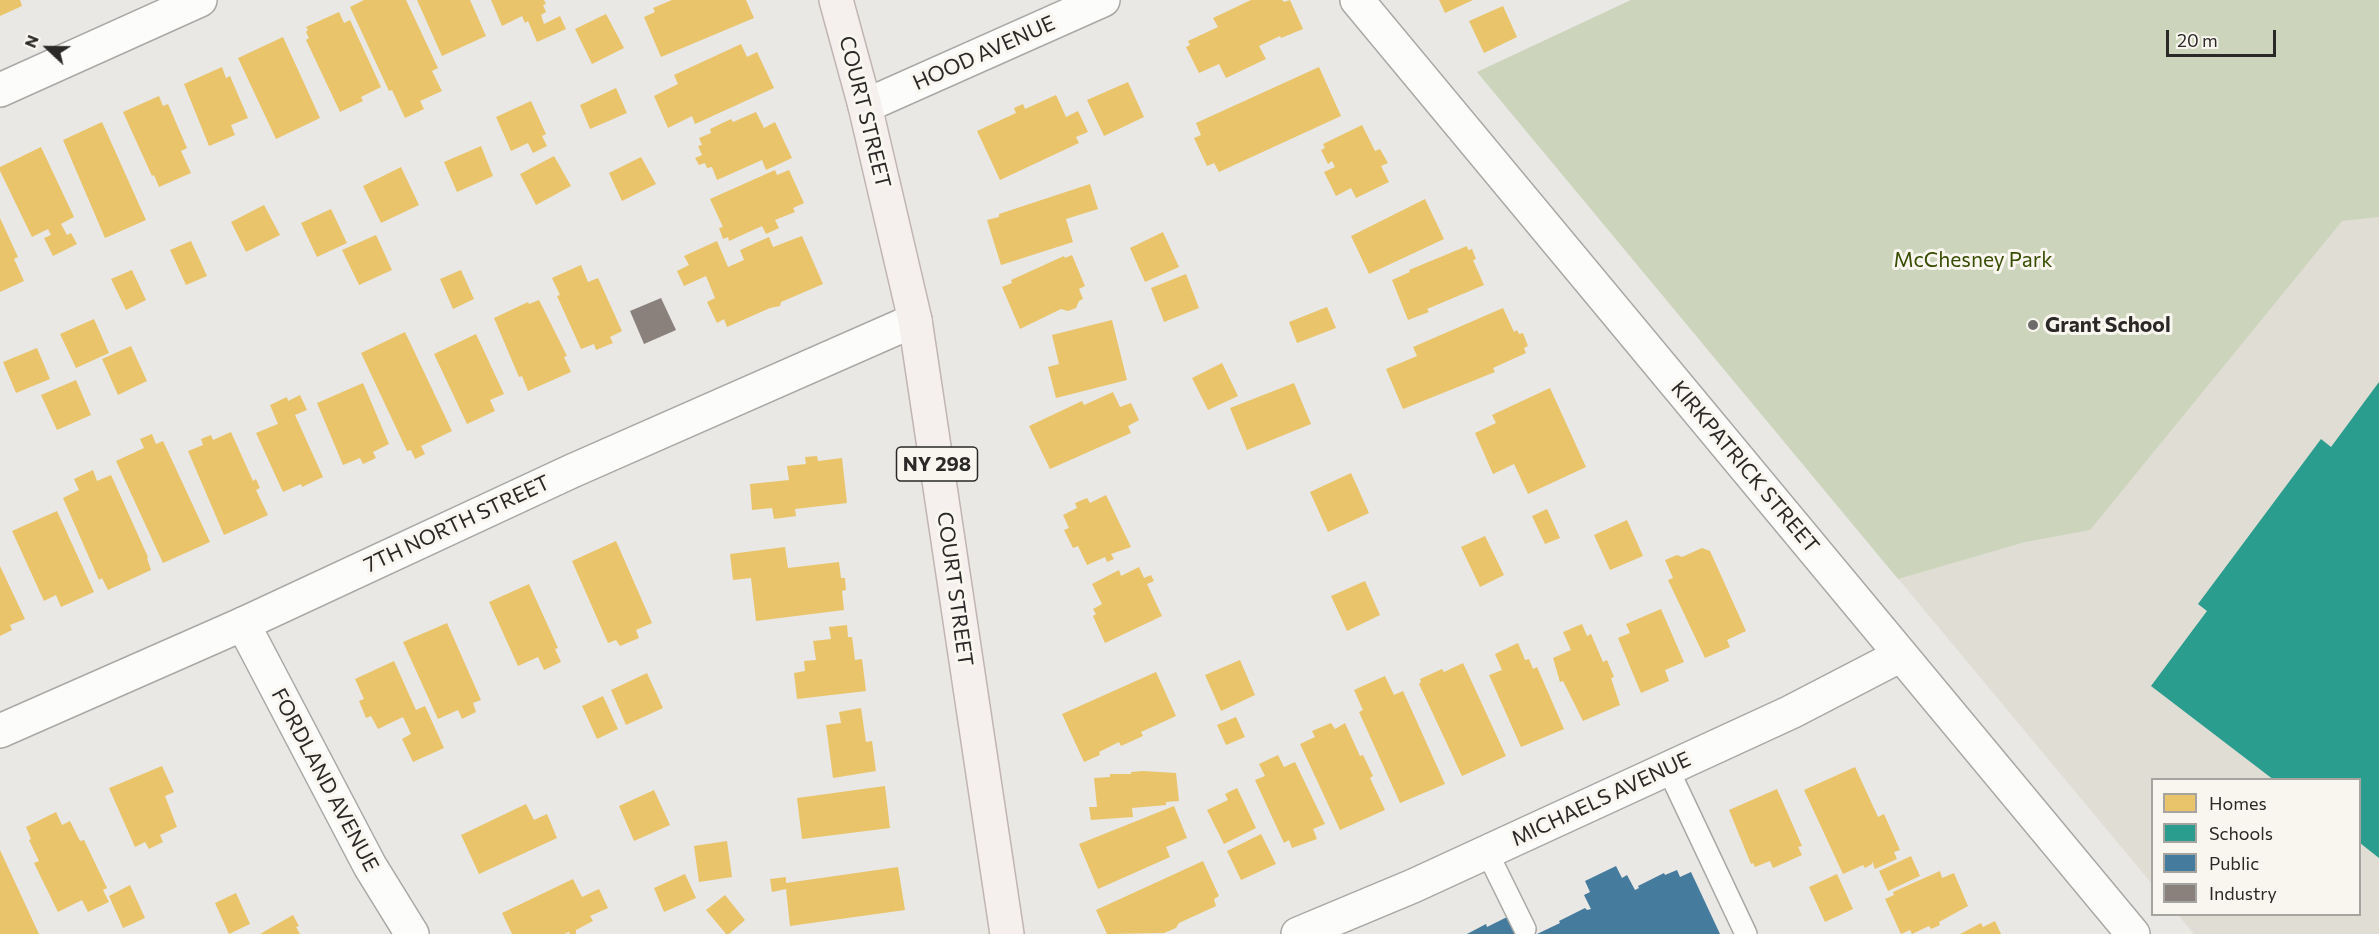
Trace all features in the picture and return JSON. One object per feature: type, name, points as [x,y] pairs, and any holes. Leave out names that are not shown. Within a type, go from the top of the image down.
[{"type":"main road","name":"COURT STREET","points":[[836,0],[865,106],[915,320],[1007,934]]},
{"type":"street","points":[[0,90],[200,0]]},
{"type":"street","name":"HOOD AVENUE","points":[[865,106],[1103,0]]},
{"type":"street","name":"KIRKPATRICK STREET","points":[[1357,0],[1901,655],[2126,932]]},
{"type":"street","name":"7TH NORTH STREET","points":[[0,731],[243,624],[572,471],[915,320]]},
{"type":"street","name":"FORDLAND AVENUE","points":[[243,624],[370,866],[412,934]]},
{"type":"street","name":"MICHAELS AVENUE","points":[[1298,934],[1339,926],[1487,852],[1791,712],[1901,655]]},
{"type":"lane","points":[[1668,769],[1746,934]]},
{"type":"lane","points":[[1487,852],[1525,929]]},
{"type":"shaded area","name":"McChesney Park","points":[[1631,0],[2379,0],[2379,934],[2194,934],[2179,916],[2361,916],[2361,778],[2151,778],[2151,883],[1477,72]]},
{"type":"green space","name":"McChesney Park","points":[[1631,0],[2379,0],[2379,217],[2342,221],[2090,530],[2025,542],[1898,579],[1477,72]]},
{"type":"building: Homes","points":[[0,0],[20,0],[22,6],[0,16]]},
{"type":"building: Homes","points":[[364,0],[406,0],[438,68],[432,71],[442,91],[420,101],[424,109],[405,118],[392,90],[389,91],[350,7]]},
{"type":"building: Homes","points":[[417,0],[470,0],[486,36],[442,56]]},
{"type":"building: Homes","points":[[491,0],[544,0],[546,4],[543,5],[546,12],[541,15],[544,24],[560,16],[566,29],[537,42],[528,21],[525,23],[522,16],[502,26]]},
{"type":"building: Homes","points":[[672,0],[746,0],[754,18],[661,57],[644,17],[655,12],[653,8]]},
{"type":"building: Homes","points":[[1251,0],[1282,0],[1284,2],[1290,0],[1303,29],[1259,46],[1266,59],[1226,78],[1219,64],[1199,73],[1186,47],[1190,45],[1188,41],[1218,27],[1213,18]]},
{"type":"building: Homes","points":[[1439,0],[1473,0],[1445,13]]},
{"type":"building: Homes","points":[[1503,6],[1517,37],[1484,53],[1469,21]]},
{"type":"building: Homes","points":[[339,12],[344,23],[350,20],[381,87],[361,97],[363,101],[340,112],[306,40],[309,38],[306,27]]},
{"type":"building: Homes","points":[[606,14],[624,48],[592,64],[575,29]]},
{"type":"building: Homes","points":[[283,37],[320,118],[276,139],[238,58]]},
{"type":"building: Homes","points":[[741,44],[747,57],[757,52],[774,88],[695,124],[692,116],[668,128],[654,96],[678,84],[674,75]]},
{"type":"building: Homes","points":[[222,67],[226,78],[230,76],[248,118],[231,125],[235,135],[209,146],[184,84]]},
{"type":"building: Homes","points":[[1319,67],[1341,116],[1219,172],[1214,163],[1207,166],[1194,138],[1201,135],[1196,123]]},
{"type":"building: Homes","points":[[1128,82],[1144,117],[1104,136],[1087,100]]},
{"type":"building: Homes","points":[[616,88],[627,113],[590,129],[580,105]]},
{"type":"building: Homes","points":[[1056,95],[1066,117],[1078,111],[1088,132],[1076,137],[1079,143],[1000,180],[977,131],[1016,113],[1014,108],[1023,104],[1025,109]]},
{"type":"building: Homes","points":[[159,96],[163,106],[168,104],[187,148],[181,151],[191,173],[159,187],[123,112]]},
{"type":"building: Homes","points":[[531,101],[546,134],[542,136],[547,146],[533,153],[528,143],[511,151],[496,117]]},
{"type":"building: Homes","points":[[756,112],[764,128],[775,122],[792,158],[766,170],[762,160],[717,180],[712,167],[707,168],[705,163],[699,165],[695,158],[702,155],[698,146],[702,145],[699,138],[711,133],[710,129],[731,119],[733,122]]},
{"type":"building: Homes","points":[[102,122],[146,220],[105,238],[63,140]]},
{"type":"building: Homes","points":[[1362,125],[1375,151],[1380,149],[1388,163],[1381,166],[1389,182],[1356,198],[1351,188],[1336,196],[1324,172],[1335,167],[1332,161],[1328,164],[1321,150],[1325,148],[1323,144]]},
{"type":"building: Homes","points":[[481,146],[493,176],[457,192],[444,162]]},
{"type":"building: Homes","points":[[41,147],[74,217],[61,224],[67,235],[71,233],[77,244],[53,256],[44,238],[51,235],[48,229],[32,237],[0,171],[0,167]]},
{"type":"building: Homes","points":[[554,156],[571,186],[536,205],[520,174]]},
{"type":"building: Homes","points":[[641,157],[656,184],[622,201],[609,173]]},
{"type":"building: Homes","points":[[401,167],[419,205],[381,223],[363,186]]},
{"type":"building: Homes","points":[[775,170],[777,175],[789,170],[804,203],[793,208],[795,212],[775,220],[779,228],[766,234],[762,226],[729,241],[728,237],[723,239],[719,228],[723,227],[710,199]]},
{"type":"building: Homes","points":[[1090,184],[1098,209],[1066,219],[1073,242],[1001,265],[987,220]]},
{"type":"building: Homes","points":[[1425,199],[1444,239],[1369,274],[1351,236]]},
{"type":"building: Homes","points":[[264,205],[280,235],[246,252],[231,222]]},
{"type":"building: Homes","points":[[331,209],[347,243],[317,257],[301,223]]},
{"type":"building: Homes","points":[[0,218],[18,257],[14,259],[24,281],[0,292]]},
{"type":"building: Homes","points":[[1163,232],[1179,267],[1145,282],[1130,248]]},
{"type":"building: Homes","points":[[376,235],[392,270],[359,285],[342,250]]},
{"type":"building: Homes","points":[[802,236],[823,284],[781,302],[780,306],[770,308],[727,327],[724,319],[717,323],[707,302],[715,298],[706,276],[684,286],[677,271],[689,265],[684,256],[717,241],[728,267],[744,260],[740,250],[769,237],[773,247]]},
{"type":"building: Homes","points":[[191,241],[207,276],[186,285],[170,250]]},
{"type":"building: Homes","points":[[1467,246],[1468,250],[1472,249],[1476,259],[1473,260],[1484,285],[1427,309],[1429,312],[1408,320],[1392,280],[1410,272],[1409,270]]},
{"type":"building: Homes","points":[[1072,255],[1085,286],[1079,289],[1083,299],[1079,301],[1076,308],[1068,311],[1061,309],[1020,329],[1002,287],[1012,283],[1011,280],[1064,256],[1065,258]]},
{"type":"building: Homes","points":[[581,265],[588,282],[598,278],[622,331],[610,337],[613,343],[596,350],[594,344],[581,349],[557,296],[560,295],[552,278]]},
{"type":"building: Homes","points":[[132,270],[146,300],[126,310],[111,279]]},
{"type":"building: Homes","points":[[461,270],[474,299],[453,309],[440,279]]},
{"type":"building: Homes","points":[[1186,274],[1199,308],[1164,322],[1151,288]]},
{"type":"building: Homes","points":[[539,300],[567,356],[564,357],[571,372],[528,391],[522,376],[519,377],[494,318],[528,302],[529,304]]},
{"type":"building: Homes","points":[[1327,307],[1336,328],[1297,343],[1289,322]]},
{"type":"building: Homes","points":[[1503,308],[1514,332],[1517,330],[1519,334],[1523,333],[1528,346],[1524,348],[1526,353],[1493,368],[1495,372],[1403,409],[1386,369],[1417,356],[1413,347]]},
{"type":"building: Homes","points":[[94,319],[109,353],[76,368],[60,334]]},
{"type":"building: Homes","points":[[1112,320],[1127,380],[1056,398],[1048,367],[1059,364],[1052,335]]},
{"type":"building: Homes","points":[[405,332],[452,431],[421,446],[425,454],[415,459],[411,450],[407,451],[361,353]]},
{"type":"building: Homes","points":[[476,334],[504,394],[490,400],[495,411],[467,424],[434,354]]},
{"type":"building: Homes","points":[[131,346],[147,381],[118,395],[102,359]]},
{"type":"building: Homes","points":[[37,348],[50,379],[16,393],[3,362]]},
{"type":"building: Homes","points":[[1222,363],[1238,396],[1208,410],[1192,378]]},
{"type":"building: Homes","points":[[76,380],[91,415],[57,430],[41,395]]},
{"type":"building: Homes","points":[[363,383],[389,444],[373,452],[376,458],[363,464],[360,458],[343,465],[317,403]]},
{"type":"building: Homes","points":[[1294,383],[1311,424],[1247,450],[1230,408]]},
{"type":"building: Homes","points":[[1550,388],[1586,467],[1528,494],[1514,464],[1493,474],[1475,433],[1496,423],[1492,415]]},
{"type":"building: Homes","points":[[1113,392],[1120,407],[1131,403],[1139,420],[1128,426],[1131,433],[1050,469],[1029,426],[1082,401],[1084,405]]},
{"type":"building: Homes","points":[[300,395],[307,410],[295,415],[323,477],[302,487],[301,484],[283,492],[256,433],[278,424],[270,405],[287,397],[288,401]]},
{"type":"building: Homes","points":[[231,432],[253,481],[256,479],[260,488],[256,490],[268,515],[224,535],[188,451],[203,445],[201,439],[211,435],[213,440]]},
{"type":"building: Homes","points":[[152,434],[156,444],[163,441],[210,542],[163,563],[116,461],[144,448],[140,439]]},
{"type":"building: Homes","points":[[817,456],[818,461],[842,458],[847,503],[795,509],[796,516],[774,519],[772,508],[752,510],[750,484],[789,480],[787,466],[806,464],[805,457]]},
{"type":"building: Homes","points":[[93,470],[97,481],[111,475],[148,557],[151,570],[108,590],[102,578],[99,580],[63,498],[79,490],[74,479]]},
{"type":"building: Homes","points":[[1351,473],[1369,513],[1328,532],[1310,492]]},
{"type":"building: Homes","points":[[1106,495],[1131,547],[1111,554],[1114,559],[1107,562],[1105,557],[1087,565],[1078,546],[1073,548],[1064,530],[1069,528],[1063,515],[1077,508],[1075,503],[1087,498],[1090,503]]},
{"type":"building: Homes","points":[[1547,509],[1560,538],[1545,544],[1532,516]]},
{"type":"building: Homes","points":[[57,511],[94,592],[61,607],[56,595],[44,601],[12,531]]},
{"type":"building: Homes","points":[[1627,520],[1643,556],[1610,570],[1594,535]]},
{"type":"building: Homes","points":[[1485,536],[1504,575],[1480,587],[1461,547]]},
{"type":"building: Homes","points":[[616,541],[652,623],[636,630],[639,638],[620,646],[616,640],[608,643],[572,561]]},
{"type":"building: Homes","points":[[785,547],[788,568],[839,562],[841,578],[845,578],[846,590],[842,591],[844,610],[756,621],[751,578],[733,580],[730,554]]},
{"type":"building: Homes","points":[[1702,548],[1710,551],[1746,631],[1727,640],[1730,647],[1705,658],[1668,580],[1673,578],[1665,560],[1677,555],[1682,557]]},
{"type":"building: Homes","points":[[0,566],[25,619],[10,625],[12,630],[0,636]]},
{"type":"building: Homes","points":[[1139,567],[1144,578],[1151,575],[1154,581],[1147,584],[1162,616],[1105,643],[1093,616],[1096,614],[1093,609],[1102,604],[1092,584],[1119,570],[1121,576]]},
{"type":"building: Homes","points":[[1365,581],[1380,615],[1347,631],[1331,596]]},
{"type":"building: Homes","points":[[529,584],[558,648],[555,649],[561,662],[544,670],[538,657],[518,666],[489,602]]},
{"type":"building: Homes","points":[[1661,609],[1684,662],[1665,670],[1669,681],[1641,693],[1618,638],[1630,633],[1626,624]]},
{"type":"building: Homes","points":[[447,623],[481,700],[473,703],[476,712],[462,719],[458,710],[438,719],[403,642]]},
{"type":"building: Homes","points":[[1582,624],[1587,636],[1591,634],[1603,662],[1607,660],[1614,677],[1611,678],[1620,705],[1583,721],[1563,681],[1560,682],[1553,658],[1571,650],[1563,632]]},
{"type":"building: Homes","points":[[847,625],[848,637],[852,637],[855,660],[862,659],[866,691],[797,699],[794,673],[805,671],[804,661],[816,660],[813,641],[831,639],[829,627]]},
{"type":"building: Homes","points":[[1518,643],[1525,660],[1529,659],[1533,669],[1537,667],[1564,729],[1521,747],[1489,675],[1502,670],[1495,654]]},
{"type":"building: Homes","points":[[1240,660],[1255,695],[1221,711],[1205,675]]},
{"type":"building: Homes","points":[[394,661],[416,710],[425,706],[444,748],[413,762],[402,739],[411,734],[403,717],[378,729],[371,716],[366,718],[359,701],[364,699],[355,679]]},
{"type":"building: Homes","points":[[1463,663],[1506,756],[1462,776],[1419,684],[1420,679],[1442,669],[1444,672]]},
{"type":"building: Homes","points":[[1156,672],[1176,716],[1141,732],[1143,736],[1121,746],[1119,742],[1099,752],[1100,755],[1084,762],[1062,714]]},
{"type":"building: Homes","points":[[647,673],[663,708],[626,725],[611,690]]},
{"type":"building: Homes","points":[[1385,676],[1394,695],[1403,691],[1445,784],[1400,803],[1359,712],[1363,710],[1354,690]]},
{"type":"building: Homes","points":[[603,696],[618,729],[597,739],[582,706]]},
{"type":"building: Homes","points":[[861,708],[866,742],[872,741],[876,771],[833,778],[826,725],[841,723],[839,712]]},
{"type":"building: Homes","points":[[1236,717],[1245,737],[1226,745],[1217,725]]},
{"type":"building: Homes","points":[[1331,723],[1335,729],[1345,723],[1360,756],[1363,755],[1373,776],[1370,778],[1385,810],[1340,830],[1300,744],[1315,737],[1312,731]]},
{"type":"building: Homes","points":[[1278,755],[1284,767],[1295,762],[1325,824],[1313,829],[1317,839],[1292,848],[1289,840],[1284,843],[1255,780],[1265,776],[1259,764]]},
{"type":"building: Homes","points":[[162,766],[174,792],[165,796],[177,827],[160,835],[163,842],[149,849],[145,842],[135,847],[109,788]]},
{"type":"building: Homes","points":[[1855,767],[1878,817],[1884,814],[1900,850],[1894,852],[1897,859],[1875,869],[1872,861],[1872,864],[1865,868],[1863,865],[1843,874],[1804,790]]},
{"type":"building: Homes","points":[[1143,771],[1176,773],[1179,801],[1166,802],[1166,805],[1132,808],[1133,817],[1091,820],[1089,807],[1097,807],[1094,778]]},
{"type":"building: Homes","points":[[885,786],[890,828],[802,839],[797,798]]},
{"type":"building: Homes","points":[[1237,788],[1256,828],[1224,844],[1207,810],[1228,800],[1225,794]]},
{"type":"building: Homes","points":[[1777,789],[1802,846],[1798,847],[1802,855],[1773,868],[1770,861],[1755,867],[1753,863],[1751,864],[1729,810]]},
{"type":"building: Homes","points":[[654,790],[670,825],[634,841],[619,806]]},
{"type":"building: Homes","points":[[526,804],[534,820],[547,814],[557,838],[479,874],[461,835]]},
{"type":"building: Homes","points":[[1174,806],[1187,838],[1166,847],[1170,857],[1098,889],[1079,844]]},
{"type":"building: Homes","points":[[56,812],[62,825],[70,821],[80,841],[84,840],[107,888],[103,890],[109,902],[88,912],[82,900],[58,912],[34,863],[39,861],[29,840],[31,839],[26,827]]},
{"type":"building: Homes","points":[[1261,834],[1276,864],[1241,880],[1227,851]]},
{"type":"building: Homes","points":[[727,841],[732,877],[699,882],[694,846]]},
{"type":"building: Homes","points":[[0,850],[39,934],[0,934]]},
{"type":"building: Homes","points":[[1911,856],[1920,876],[1888,891],[1879,871]]},
{"type":"building: Homes","points":[[1203,861],[1219,896],[1214,899],[1216,906],[1179,923],[1176,928],[1164,933],[1107,934],[1096,910]]},
{"type":"building: Homes","points":[[898,867],[905,910],[790,926],[786,889],[772,892],[770,879],[786,877],[786,883]]},
{"type":"building: Homes","points":[[1940,871],[1942,878],[1954,873],[1968,906],[1931,929],[1929,926],[1912,934],[1910,930],[1901,934],[1885,899],[1894,895],[1893,892]]},
{"type":"building: Homes","points":[[685,874],[696,898],[664,912],[654,888]]},
{"type":"building: Homes","points":[[1837,874],[1853,909],[1825,922],[1809,887]]},
{"type":"building: Homes","points":[[573,879],[582,897],[599,889],[608,908],[590,916],[593,921],[576,930],[576,934],[569,932],[564,934],[512,934],[502,913]]},
{"type":"building: Homes","points":[[130,885],[145,918],[123,928],[109,896]]},
{"type":"building: Homes","points":[[236,893],[250,924],[229,934],[215,903]]},
{"type":"building: Homes","points":[[725,895],[745,920],[729,934],[726,934],[706,910]]},
{"type":"building: Homes","points":[[293,915],[299,926],[296,927],[300,934],[260,934]]},
{"type":"building: Homes","points":[[1995,921],[2001,934],[1960,934],[1981,923],[1983,927]]},
{"type":"building: Schools","points":[[2379,382],[2379,858],[2361,844],[2361,778],[2271,778],[2151,686],[2207,611],[2198,604],[2321,439],[2331,447]]},
{"type":"building: Public","points":[[1616,866],[1622,878],[1627,875],[1635,890],[1639,888],[1638,886],[1664,873],[1665,875],[1677,870],[1680,877],[1691,872],[1720,934],[1537,934],[1585,908],[1591,909],[1584,895],[1590,892],[1585,881]]},
{"type":"building: Public","points":[[1511,915],[1520,934],[1467,934],[1486,924],[1487,927]]},
{"type":"building: Industry","points":[[661,298],[676,330],[644,344],[630,311]]},
{"type":"place","name":"Grant School","points":[[2033,325]]}]
